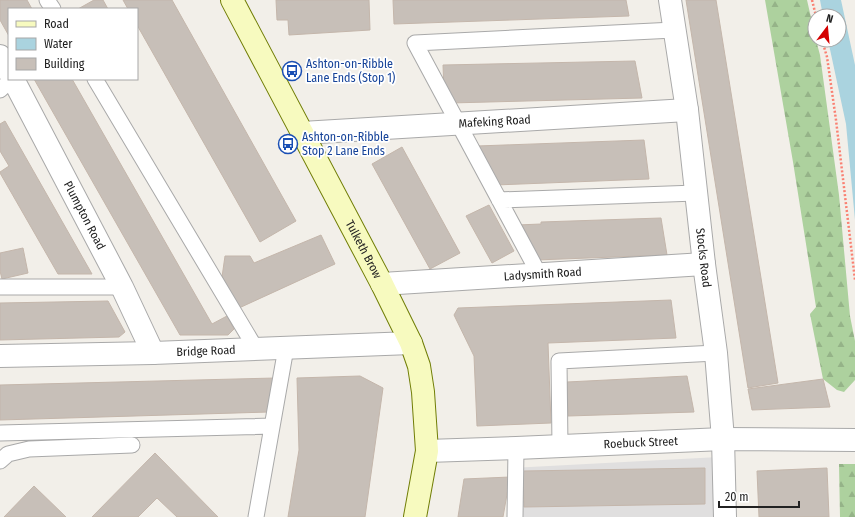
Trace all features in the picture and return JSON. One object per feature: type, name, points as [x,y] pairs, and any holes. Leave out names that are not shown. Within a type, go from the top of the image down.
[{"type":"street","name":"Tulketh Brow","points":[[232,0],[382,284],[411,343],[419,366],[423,392],[427,451],[415,517]]},
{"type":"street","name":"Stocks Road","points":[[670,0],[687,110],[704,264],[716,353],[723,439],[725,517]]},
{"type":"street","points":[[0,56],[8,70]]},
{"type":"street","name":"Plumpton Road","points":[[14,80],[122,287],[153,353]]},
{"type":"street","name":"Mafeking Road","points":[[302,134],[687,110]]},
{"type":"street","name":"Ladysmith Road","points":[[382,284],[704,264]]},
{"type":"street","name":"Bridge Road","points":[[0,356],[153,353],[411,343]]},
{"type":"street","name":"Roebuck Street","points":[[427,451],[560,447],[723,439],[852,440]]},
{"type":"lane","points":[[539,274],[415,43],[674,30]]},
{"type":"lane","points":[[0,90],[12,80]]},
{"type":"lane","points":[[95,80],[256,349]]},
{"type":"lane","points":[[499,200],[696,193]]},
{"type":"lane","points":[[0,287],[122,287]]},
{"type":"lane","points":[[256,517],[286,348]]},
{"type":"lane","points":[[560,447],[559,361],[716,353]]},
{"type":"lane","points":[[0,433],[272,426]]},
{"type":"lane","points":[[0,461],[8,454],[29,449],[132,445]]},
{"type":"lane","points":[[515,517],[516,448]]},
{"type":"path","points":[[824,48],[836,120],[855,280]]},
{"type":"shaded area","points":[[719,457],[722,517],[510,517],[511,468]]},
{"type":"green space","points":[[765,0],[807,0],[809,8],[807,8],[807,48],[818,48],[820,55],[839,195],[850,316],[855,341],[855,380],[844,392],[837,390],[823,379],[810,314],[816,307]]},
{"type":"green space","points":[[839,464],[855,464],[855,517],[840,517]]},
{"type":"water","points":[[820,0],[841,0],[843,8],[822,8]]},
{"type":"water","points":[[847,28],[855,65],[855,220],[846,124],[830,48],[847,48]]},
{"type":"building","points":[[0,0],[27,0],[31,8],[8,8],[8,34],[0,20]]},
{"type":"building","points":[[94,0],[103,0],[107,8],[80,8]]},
{"type":"building","points":[[123,0],[172,0],[296,221],[260,242],[138,27],[138,8],[127,8]]},
{"type":"building","points":[[276,0],[369,0],[370,30],[289,35],[288,20],[277,20]]},
{"type":"building","points":[[393,0],[626,0],[629,16],[394,24]]},
{"type":"building","points":[[686,0],[716,0],[778,383],[748,388]]},
{"type":"building","points":[[635,61],[642,98],[450,103],[444,92],[443,65]]},
{"type":"building","points":[[35,80],[73,80],[212,324],[227,316],[234,329],[228,335],[180,335]]},
{"type":"building","points":[[5,121],[92,274],[58,274],[0,173],[9,166],[0,151],[0,124]]},
{"type":"building","points":[[644,140],[649,179],[495,185],[477,146]]},
{"type":"building","points":[[402,147],[460,253],[430,269],[372,164]]},
{"type":"building","points":[[489,205],[514,251],[492,263],[466,216]]},
{"type":"building","points":[[661,218],[667,255],[536,260],[517,225],[541,224],[541,222]]},
{"type":"building","points":[[321,235],[335,264],[239,308],[222,277],[225,256],[250,256],[254,263]]},
{"type":"building","points":[[23,248],[28,273],[2,279],[0,271],[0,253]]},
{"type":"building","points":[[671,300],[676,338],[548,343],[551,423],[477,426],[474,356],[454,315],[458,308]]},
{"type":"building","points":[[108,301],[125,332],[119,337],[0,340],[0,303]]},
{"type":"building","points":[[360,376],[383,388],[365,517],[288,517],[299,450],[297,378]]},
{"type":"building","points":[[687,376],[694,412],[568,416],[567,382]]},
{"type":"building","points":[[275,378],[269,412],[0,420],[0,385]]},
{"type":"building","points":[[823,379],[830,407],[752,410],[748,389]]},
{"type":"building","points":[[155,453],[218,517],[177,517],[157,498],[138,517],[92,517]]},
{"type":"building","points":[[705,468],[705,504],[524,507],[523,471]]},
{"type":"building","points":[[827,468],[829,517],[759,517],[757,471]]},
{"type":"building","points":[[510,477],[503,517],[458,517],[464,479]]},
{"type":"building","points":[[34,486],[66,517],[4,517]]},
{"type":"place","name":"Ashton-on-Ribble Lane Ends (Stop 1)","points":[[292,71]]},
{"type":"place","name":"Ashton-on-Ribble Stop 2 Lane Ends","points":[[288,144]]}]
